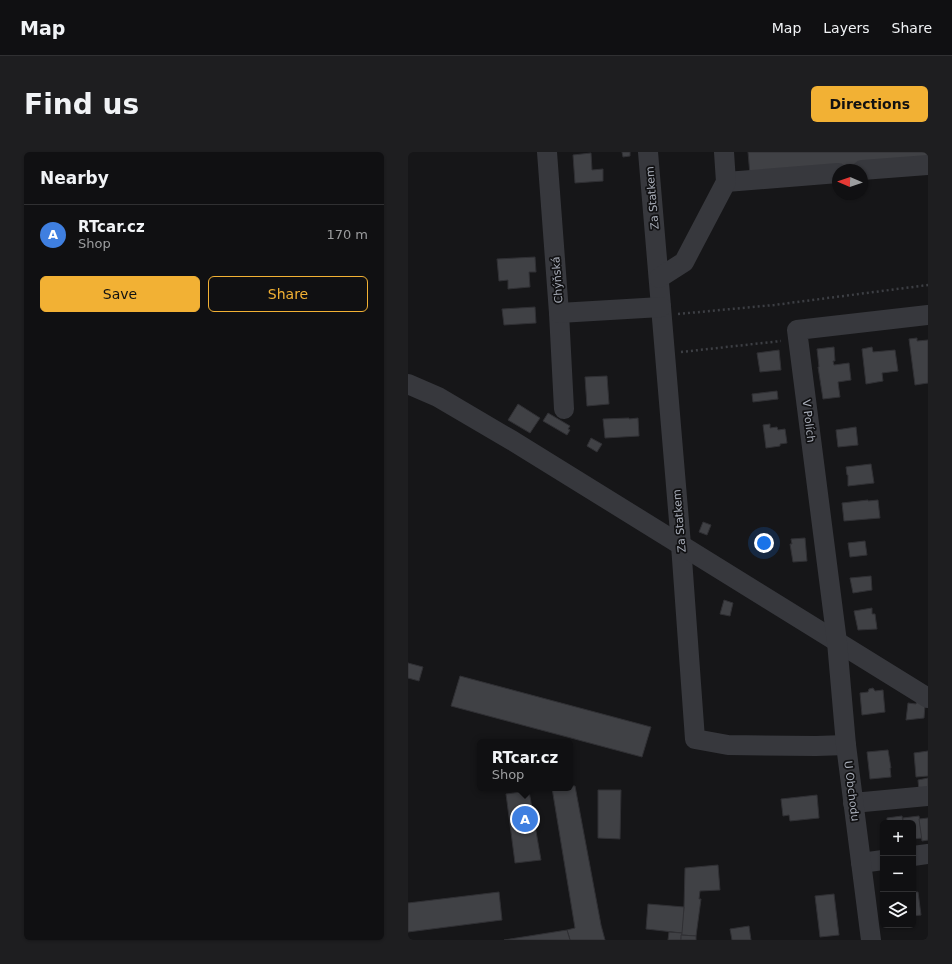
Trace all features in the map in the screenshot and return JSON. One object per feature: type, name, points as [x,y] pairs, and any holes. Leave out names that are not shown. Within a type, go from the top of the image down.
[{"type":"street","name":"Chýňská","points":[[547,152],[559,313],[564,409]]},
{"type":"street","name":"Za Statkem","points":[[648,152],[681,545],[695,738],[728,745],[846,745]]},
{"type":"street","points":[[659,278],[684,262],[726,182],[724,152]]},
{"type":"street","points":[[868,170],[928,165]]},
{"type":"street","points":[[726,182],[832,173]]},
{"type":"street","points":[[559,313],[662,311]]},
{"type":"street","points":[[797,330],[928,315]]},
{"type":"street","name":"V Polích","points":[[797,330],[837,642]]},
{"type":"street","points":[[408,384],[438,397],[506,437],[928,698]]},
{"type":"street","name":"U Obchodu","points":[[837,642],[846,745],[871,940]]},
{"type":"street","points":[[853,803],[928,796]]},
{"type":"street","points":[[916,856],[928,854]]},
{"type":"street","points":[[861,863],[880,860]]},
{"type":"path","points":[[662,311],[774,304],[928,285]]},
{"type":"path","points":[[665,354],[783,341],[797,330]]},
{"type":"building","points":[[622,152],[630,152],[630,156],[623,157]]},
{"type":"building","points":[[748,152],[928,152],[928,160],[868,165],[832,164],[832,168],[750,175]]},
{"type":"building","points":[[591,153],[592,170],[603,169],[603,181],[575,183],[573,155]]},
{"type":"building","points":[[535,257],[536,272],[529,272],[530,287],[508,289],[508,280],[499,281],[497,259]]},
{"type":"building","points":[[535,307],[536,323],[504,325],[502,309]]},
{"type":"building","points":[[917,338],[917,341],[928,340],[928,383],[915,385],[909,339]]},
{"type":"building","points":[[834,347],[834,365],[849,363],[851,380],[838,382],[840,397],[823,399],[817,349]]},
{"type":"building","points":[[872,347],[873,352],[895,350],[898,371],[882,373],[883,381],[866,384],[862,349]]},
{"type":"building","points":[[779,350],[781,370],[760,372],[757,353]]},
{"type":"building","points":[[607,376],[609,404],[587,406],[585,377]]},
{"type":"building","points":[[777,391],[778,399],[753,402],[752,394]]},
{"type":"building","points":[[518,404],[540,418],[530,433],[508,420]]},
{"type":"building","points":[[548,413],[570,426],[568,429],[570,430],[567,435],[543,421]]},
{"type":"building","points":[[638,418],[639,436],[605,438],[603,419]]},
{"type":"building","points":[[770,424],[770,428],[777,427],[778,430],[785,429],[787,443],[780,444],[780,446],[766,448],[763,425]]},
{"type":"building","points":[[856,427],[858,445],[838,447],[836,430]]},
{"type":"building","points":[[591,438],[602,444],[597,452],[587,446]]},
{"type":"building","points":[[871,464],[874,483],[848,486],[846,467]]},
{"type":"building","points":[[878,500],[880,518],[844,521],[842,503]]},
{"type":"building","points":[[703,522],[711,525],[707,535],[699,532]]},
{"type":"building","points":[[805,538],[807,561],[793,562],[790,544],[792,544],[791,539]]},
{"type":"building","points":[[865,541],[867,555],[850,557],[848,543]]},
{"type":"building","points":[[871,576],[872,590],[853,593],[850,578]]},
{"type":"building","points":[[724,600],[733,603],[730,616],[720,614]]},
{"type":"building","points":[[872,608],[872,614],[875,614],[877,629],[858,630],[854,611]]},
{"type":"building","points":[[408,663],[423,667],[419,681],[408,678]]},
{"type":"building","points":[[460,676],[651,727],[642,757],[451,706]]},
{"type":"building","points":[[873,688],[875,691],[883,690],[885,712],[862,715],[860,693],[868,692],[869,689]]},
{"type":"building","points":[[917,699],[925,705],[924,718],[906,720],[908,703],[916,704]]},
{"type":"building","points":[[888,750],[891,777],[870,779],[867,752]]},
{"type":"building","points":[[928,751],[928,776],[916,777],[914,753]]},
{"type":"building","points":[[928,778],[928,790],[919,791],[918,780]]},
{"type":"building","points":[[573,786],[575,786],[605,940],[570,940],[567,930],[575,928],[552,791],[573,791]]},
{"type":"building","points":[[598,790],[621,790],[620,839],[598,838]]},
{"type":"building","points":[[529,791],[541,860],[515,863],[506,794]]},
{"type":"building","points":[[817,795],[819,818],[790,821],[789,815],[783,816],[781,799]]},
{"type":"building","points":[[902,816],[903,820],[887,820],[887,818]]},
{"type":"building","points":[[919,816],[922,838],[916,839],[916,820],[903,820],[903,818]]},
{"type":"building","points":[[928,818],[928,840],[922,841],[919,819]]},
{"type":"building","points":[[718,865],[720,890],[700,891],[699,899],[701,899],[696,936],[681,935],[684,907],[685,868]]},
{"type":"building","points":[[499,892],[502,920],[408,932],[408,903]]},
{"type":"building","points":[[916,892],[918,892],[921,915],[916,916]]},
{"type":"building","points":[[834,894],[839,935],[820,937],[815,896]]},
{"type":"building","points":[[648,904],[684,907],[682,933],[646,929]]},
{"type":"building","points":[[749,926],[751,940],[732,940],[730,929]]},
{"type":"building","points":[[567,930],[570,940],[504,940]]},
{"type":"building","points":[[669,932],[682,933],[681,940],[668,940]]},
{"type":"building","points":[[681,935],[696,936],[696,940],[681,940]]},
{"type":"place","name":"RTcar.cz","points":[[525,819]]}]
